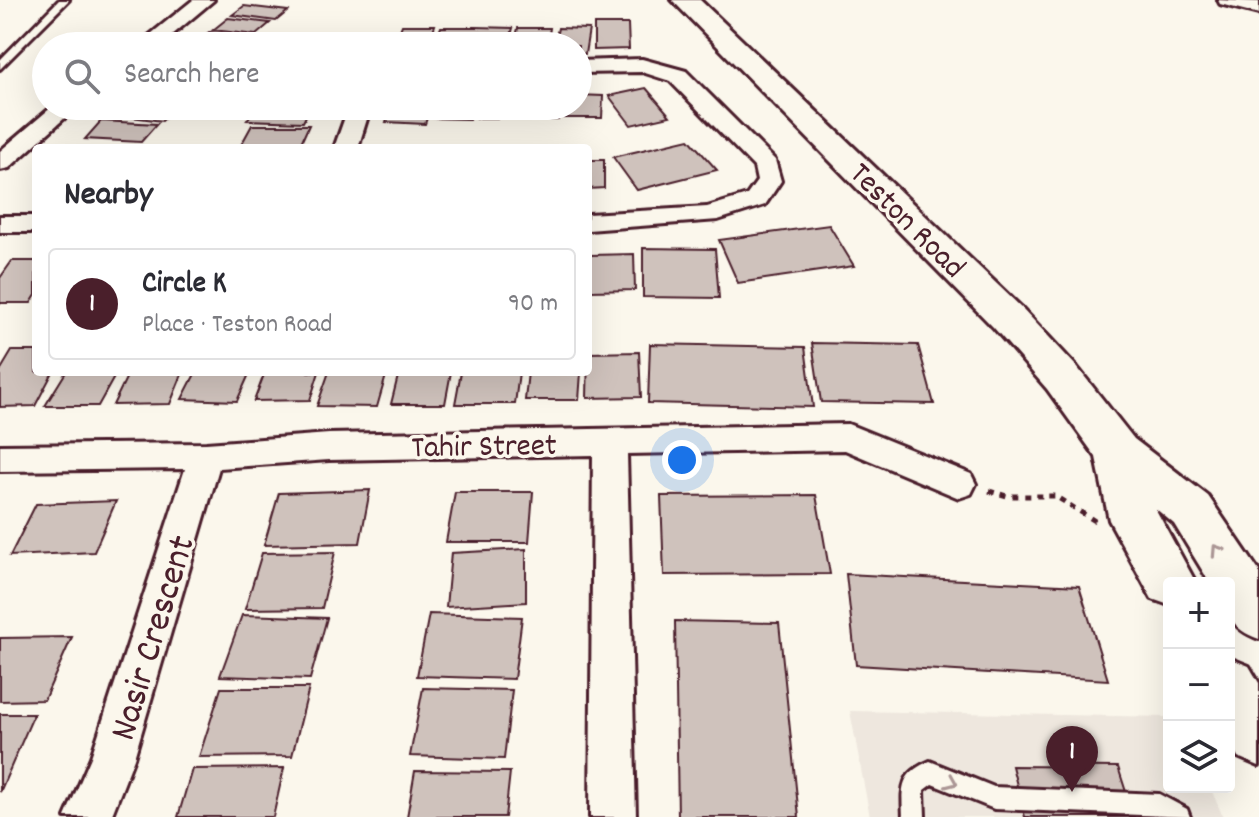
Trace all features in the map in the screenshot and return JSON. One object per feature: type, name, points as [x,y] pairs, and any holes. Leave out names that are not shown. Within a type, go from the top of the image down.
[{"type":"main road","name":"Teston Road","points":[[685,0],[1008,318],[1062,378],[1118,452],[1191,510],[1259,615]]},
{"type":"main road","name":"Teston Road","points":[[1118,452],[1133,520],[1166,577]]},
{"type":"main road","points":[[1235,695],[1259,737]]},
{"type":"street","points":[[164,32],[205,0]]},
{"type":"street","points":[[1227,0],[1259,8]]},
{"type":"street","points":[[592,67],[650,65],[667,69],[766,165],[769,181],[756,200],[709,215],[592,222]]},
{"type":"street","points":[[0,163],[51,120]]},
{"type":"street","points":[[347,144],[355,120]]},
{"type":"street","points":[[0,224],[32,224]]},
{"type":"street","name":"Tahir Street","points":[[0,458],[206,456],[329,447],[848,437],[959,484]]},
{"type":"street","points":[[610,443],[613,817]]},
{"type":"street","name":"Nasir Crescent","points":[[88,817],[112,758],[206,456]]},
{"type":"lane","points":[[33,32],[64,0]]},
{"type":"lane","points":[[0,66],[32,33]]},
{"type":"lane","points":[[914,817],[913,785],[930,772],[994,798],[1159,805],[1179,817]]},
{"type":"path","points":[[959,484],[1007,496],[1055,496],[1107,528]]},
{"type":"shaded area","points":[[850,711],[1163,717],[1163,793],[1213,793],[1223,817],[870,817]]},
{"type":"building","points":[[244,6],[288,11],[276,21],[232,15]]},
{"type":"building","points":[[228,18],[270,23],[260,32],[213,30]]},
{"type":"building","points":[[594,24],[628,24],[629,49],[594,50]]},
{"type":"building","points":[[402,25],[435,25],[433,32],[399,32]]},
{"type":"building","points":[[441,27],[513,28],[512,32],[439,32]]},
{"type":"building","points":[[518,28],[550,28],[549,32],[517,32]]},
{"type":"building","points":[[558,28],[589,29],[589,32],[557,32]]},
{"type":"building","points":[[646,88],[670,116],[631,125],[609,96]]},
{"type":"building","points":[[592,96],[603,96],[602,118],[592,118]]},
{"type":"building","points":[[247,120],[304,120],[303,122]]},
{"type":"building","points":[[387,120],[426,120],[425,124]]},
{"type":"building","points":[[101,121],[157,124],[141,142],[85,139]]},
{"type":"building","points":[[252,125],[309,125],[300,144],[242,144]]},
{"type":"building","points":[[689,139],[717,170],[637,190],[613,157]]},
{"type":"building","points":[[592,160],[604,160],[604,188],[592,189]]},
{"type":"building","points":[[829,225],[854,266],[738,283],[719,240]]},
{"type":"building","points":[[643,248],[715,249],[719,298],[643,297]]},
{"type":"building","points":[[634,254],[635,290],[592,291],[592,255]]},
{"type":"building","points":[[12,261],[32,261],[31,303],[0,303],[0,278]]},
{"type":"building","points":[[812,343],[918,345],[934,404],[821,402]]},
{"type":"building","points":[[650,344],[805,347],[813,407],[648,403]]},
{"type":"building","points":[[12,351],[32,351],[32,376],[51,376],[35,406],[0,407],[0,371]]},
{"type":"building","points":[[639,352],[641,397],[587,398],[587,376],[592,376],[592,353]]},
{"type":"building","points":[[64,376],[115,376],[98,406],[45,406]]},
{"type":"building","points":[[127,376],[181,376],[170,404],[113,405]]},
{"type":"building","points":[[194,376],[248,376],[237,401],[182,399]]},
{"type":"building","points":[[263,376],[318,376],[310,400],[254,401]]},
{"type":"building","points":[[328,376],[386,376],[377,407],[317,406]]},
{"type":"building","points":[[398,376],[450,376],[445,404],[391,404]]},
{"type":"building","points":[[460,376],[518,376],[515,404],[455,404]]},
{"type":"building","points":[[528,376],[581,376],[579,400],[525,400]]},
{"type":"building","points":[[370,490],[360,543],[264,545],[279,493]]},
{"type":"building","points":[[455,492],[533,492],[529,542],[446,542]]},
{"type":"building","points":[[816,495],[830,574],[664,575],[661,496]]},
{"type":"building","points":[[116,501],[94,552],[10,556],[36,504]]},
{"type":"building","points":[[526,549],[526,602],[446,607],[451,553]]},
{"type":"building","points":[[335,552],[322,608],[245,609],[262,553]]},
{"type":"building","points":[[846,574],[1079,586],[1108,680],[856,665]]},
{"type":"building","points":[[429,614],[522,617],[514,679],[417,676]]},
{"type":"building","points":[[242,615],[327,618],[310,679],[220,676]]},
{"type":"building","points":[[675,621],[779,623],[799,817],[678,817]]},
{"type":"building","points":[[72,637],[44,700],[0,701],[0,638]]},
{"type":"building","points":[[221,688],[309,688],[292,756],[199,757]]},
{"type":"building","points":[[423,688],[512,690],[504,759],[410,756]]},
{"type":"building","points":[[0,714],[34,714],[0,792]]},
{"type":"building","points":[[1012,766],[1118,767],[1134,817],[1025,817]]},
{"type":"building","points":[[284,768],[273,817],[178,817],[192,769]]},
{"type":"building","points":[[415,771],[510,772],[505,817],[407,817]]},
{"type":"place","name":"Circle K","points":[[1072,792]]}]
